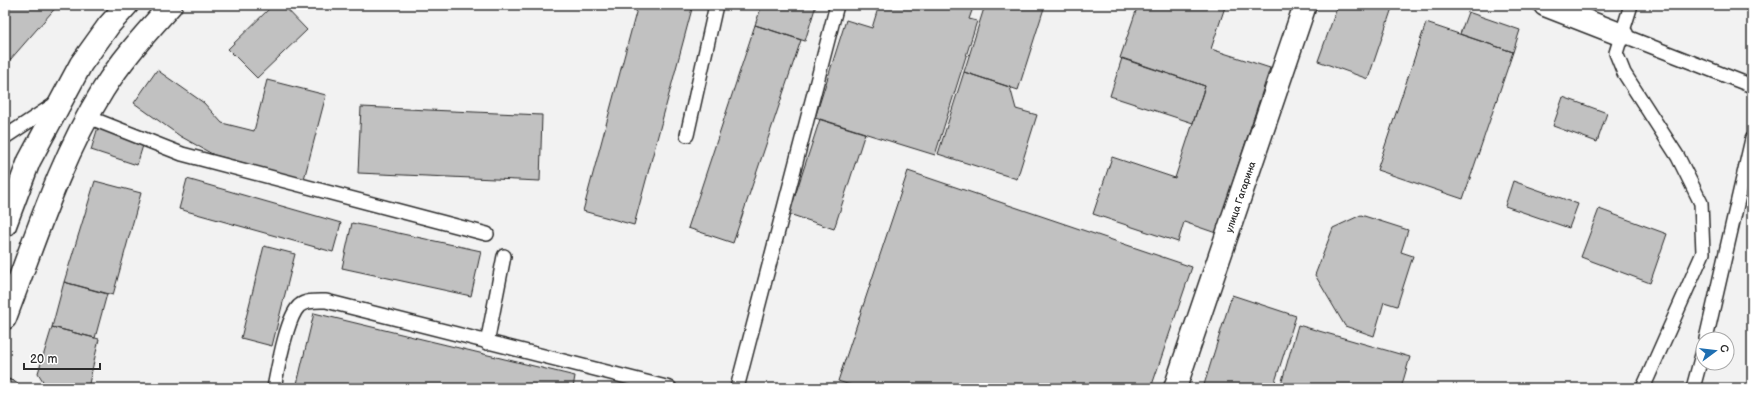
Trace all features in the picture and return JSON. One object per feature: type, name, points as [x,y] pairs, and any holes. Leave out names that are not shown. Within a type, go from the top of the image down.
[{"type":"main road","points":[[5,225],[29,161],[81,64],[127,5]]},
{"type":"main road","points":[[5,318],[55,186],[88,117],[103,90],[131,51],[171,5]]},
{"type":"main road","name":"улица Гагарина","points":[[1175,388],[1305,5]]},
{"type":"main road","points":[[1545,5],[1622,35]]},
{"type":"lane","points":[[687,135],[716,5]]},
{"type":"lane","points":[[737,388],[837,5]]},
{"type":"lane","points":[[1631,5],[1616,53],[1624,74],[1678,157],[1701,203],[1703,253],[1643,388]]},
{"type":"lane","points":[[1622,35],[1752,86]]},
{"type":"lane","points":[[5,137],[51,108],[63,98]]},
{"type":"lane","points":[[88,117],[182,154],[487,234]]},
{"type":"lane","points":[[1708,331],[1752,140]]},
{"type":"lane","points":[[487,343],[504,256]]},
{"type":"lane","points":[[274,388],[291,318],[300,306],[313,300],[326,301],[487,343],[670,388]]},
{"type":"lane","points":[[1693,388],[1698,371]]},
{"type":"lane","points":[[5,386],[12,388]]},
{"type":"building","points":[[5,5],[58,5],[10,60],[5,63]]},
{"type":"building","points":[[273,5],[283,5],[307,30],[257,78],[228,49]]},
{"type":"building","points":[[638,5],[693,5],[634,225],[583,211]]},
{"type":"building","points":[[762,5],[816,5],[805,41],[755,25]]},
{"type":"building","points":[[879,5],[974,5],[969,19],[977,21],[935,155],[815,118],[846,20],[872,28]]},
{"type":"building","points":[[985,5],[1045,5],[1018,90],[964,72]]},
{"type":"building","points":[[1138,5],[1221,5],[1225,7],[1211,49],[1270,68],[1216,233],[1184,222],[1178,242],[1093,214],[1112,157],[1175,178],[1205,86],[1120,58]]},
{"type":"building","points":[[1338,5],[1393,5],[1368,79],[1318,61]]},
{"type":"building","points":[[1468,12],[1520,30],[1513,52],[1460,34]]},
{"type":"building","points":[[1426,23],[1513,52],[1463,199],[1377,170]]},
{"type":"building","points":[[755,25],[801,40],[733,243],[688,228]]},
{"type":"building","points":[[1122,58],[1205,86],[1193,123],[1110,96]]},
{"type":"building","points":[[157,70],[204,103],[222,123],[254,131],[267,80],[326,95],[304,179],[214,155],[180,136],[134,103]]},
{"type":"building","points":[[964,72],[1010,87],[1016,109],[1037,115],[1017,179],[938,154]]},
{"type":"building","points":[[1563,97],[1607,113],[1597,142],[1553,126]]},
{"type":"building","points":[[361,107],[542,115],[540,181],[358,173]]},
{"type":"building","points":[[820,119],[865,133],[834,229],[789,214]]},
{"type":"building","points":[[98,127],[144,142],[137,165],[91,150]]},
{"type":"building","points":[[908,171],[1192,267],[1151,388],[859,388],[838,381]]},
{"type":"building","points":[[187,179],[341,223],[333,252],[179,209]]},
{"type":"building","points":[[95,181],[141,193],[113,295],[64,282]]},
{"type":"building","points":[[1513,181],[1578,204],[1569,228],[1505,206]]},
{"type":"building","points":[[1599,209],[1667,234],[1650,283],[1581,257]]},
{"type":"building","points":[[1361,215],[1408,230],[1401,252],[1413,256],[1397,306],[1384,302],[1374,336],[1345,326],[1315,275],[1333,228]]},
{"type":"building","points":[[352,223],[481,251],[471,296],[342,268]]},
{"type":"building","points":[[264,246],[295,254],[272,346],[241,338]]},
{"type":"building","points":[[64,282],[107,294],[95,338],[52,327]]},
{"type":"building","points":[[1232,295],[1296,316],[1273,388],[1203,388]]},
{"type":"building","points":[[314,313],[575,376],[573,388],[296,388]]},
{"type":"building","points":[[1298,325],[1410,357],[1401,388],[1280,388]]},
{"type":"building","points":[[52,327],[99,339],[88,388],[47,388],[38,373]]}]
